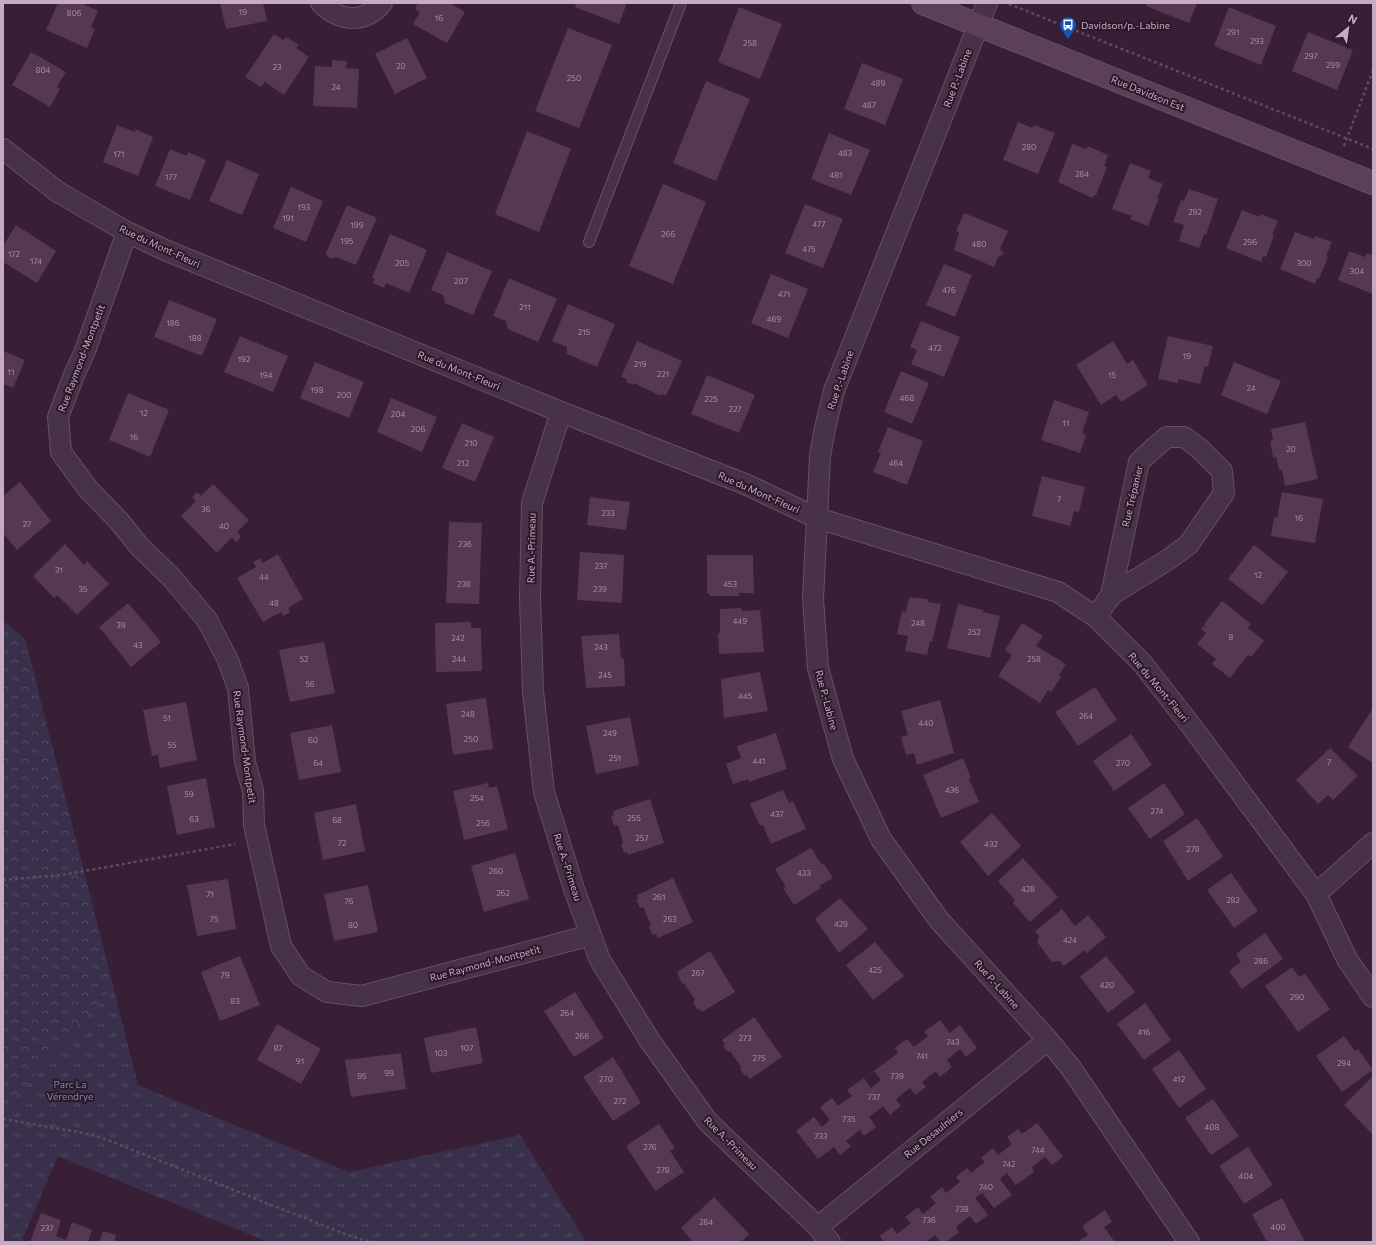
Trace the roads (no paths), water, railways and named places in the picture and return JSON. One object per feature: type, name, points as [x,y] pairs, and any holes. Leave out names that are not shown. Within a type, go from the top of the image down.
[{"type":"street","points":[[321,3],[329,11],[339,16],[355,18],[365,16],[377,9],[382,3]]},
{"type":"street","name":"Rue Davidson Est","points":[[923,3],[1373,183]]},
{"type":"street","name":"Rue P.-Labine","points":[[987,3],[834,392],[820,456],[812,599],[818,668],[843,759],[881,839],[939,920],[1048,1040],[1071,1068],[1119,1137],[1188,1242]]},
{"type":"street","name":"Rue du Mont-Fleuri","points":[[3,149],[58,192],[127,232],[165,250],[561,412],[745,484],[817,518],[1058,592],[1096,618],[1142,663],[1189,723],[1316,894],[1347,959],[1373,997]]},
{"type":"street","name":"Rue Raymond-Montpetit","points":[[127,232],[85,351],[74,375],[58,418],[61,452],[88,489],[119,521],[140,547],[172,578],[207,620],[227,658],[238,688],[245,762],[253,791],[254,825],[281,946],[301,976],[327,992],[362,996],[591,934]]},
{"type":"street","name":"Rue A.-Primeau","points":[[561,412],[532,503],[530,598],[533,690],[544,792],[574,889],[600,960],[646,1034],[708,1122],[824,1235]]},
{"type":"street","name":"Rue Trépanier","points":[[1096,618],[1111,595],[1139,462],[1166,438],[1184,437],[1199,448],[1222,471],[1224,493],[1189,544],[1169,559],[1111,595]]},
{"type":"street","points":[[1316,894],[1373,843]]},
{"type":"street","name":"Rue Desaulniers","points":[[824,1235],[1048,1040]]},
{"type":"lane","points":[[589,242],[681,3]]},
{"type":"place","name":"Davidson/p.-Labine","points":[[1068,40]]},
{"type":"park label","name":"Parc La Vérendrye","points":[[70,1090]]}]
